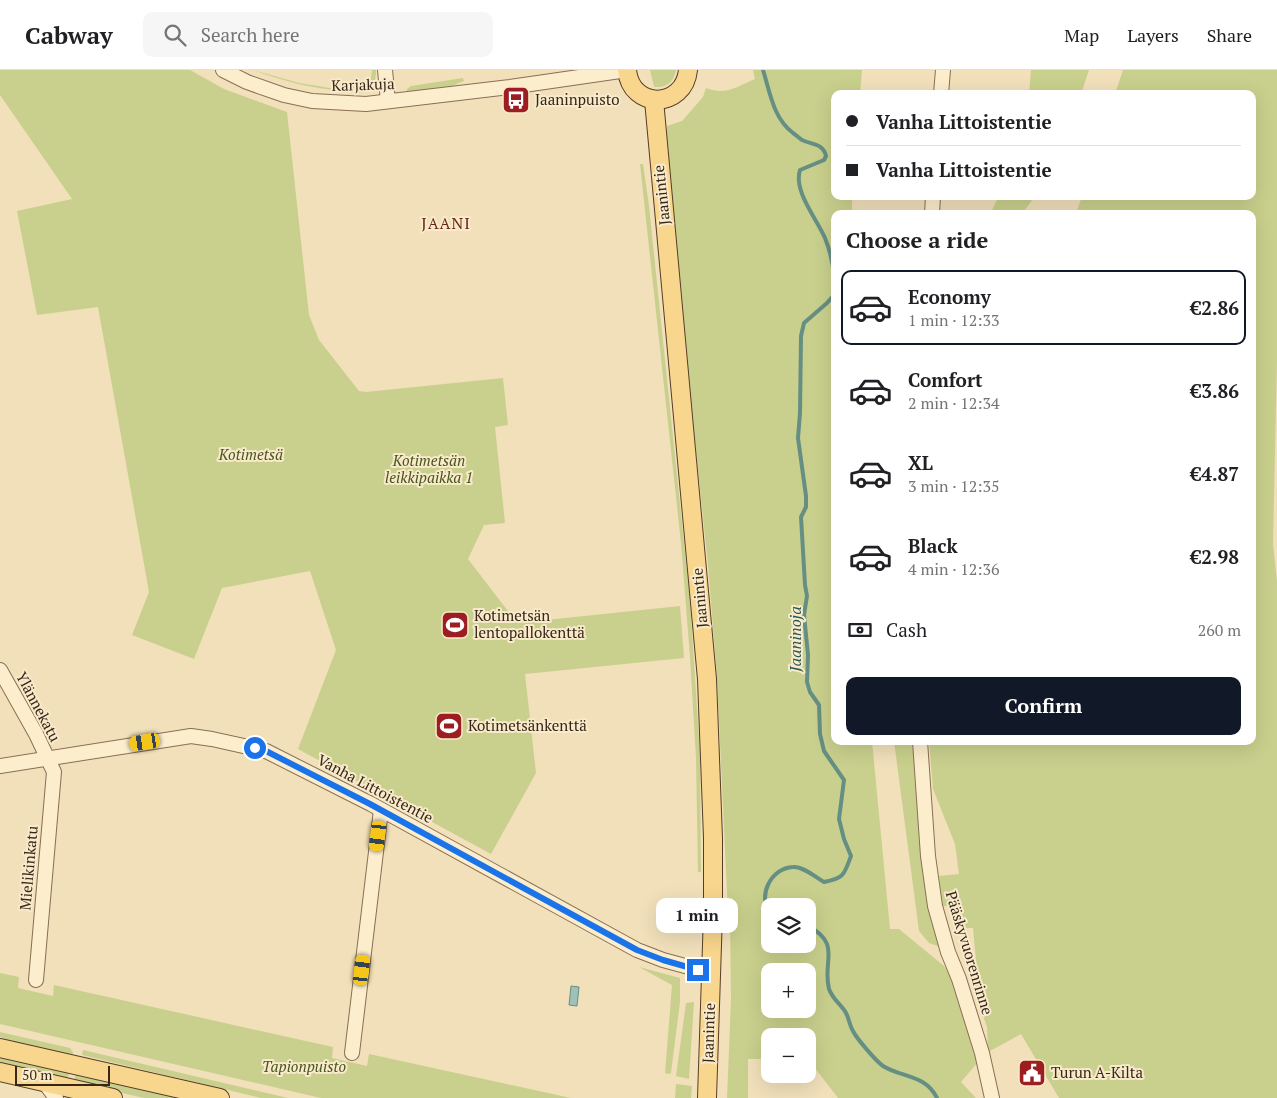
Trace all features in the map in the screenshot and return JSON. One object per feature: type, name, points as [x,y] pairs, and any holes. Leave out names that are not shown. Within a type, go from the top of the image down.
[{"type":"main road","points":[[627,70],[630,83],[634,89],[645,97],[654,100],[666,99],[675,95],[685,83],[688,70]]},
{"type":"main road","name":"Jaanintie","points":[[654,100],[707,680],[713,838],[707,1098]]},
{"type":"main road","points":[[0,1048],[220,1098]]},
{"type":"main road","points":[[0,1072],[44,1082],[83,1095],[113,1098]]},
{"type":"street","name":"Karjakuja","points":[[223,70],[247,82],[284,95],[312,101],[366,104],[510,87],[627,70]]},
{"type":"street","points":[[385,70],[388,101]]},
{"type":"street","points":[[941,90],[943,70]]},
{"type":"street","name":"Ylännekatu","points":[[0,670],[48,759]]},
{"type":"street","name":"Vanha Littoistentie","points":[[0,766],[190,736],[266,751],[381,810],[637,950],[663,960],[711,973]]},
{"type":"street","name":"Pääskyvuorenrinne","points":[[920,745],[928,856],[935,906],[948,952],[960,979],[982,1053],[992,1098]]},
{"type":"street","name":"Mielikinkatu","points":[[36,980],[54,772],[48,759]]},
{"type":"street","points":[[352,1053],[381,810]]},
{"type":"street","points":[[44,1082],[56,1098]]},
{"type":"green space","name":"Kotimetsä","points":[[0,70],[190,70],[224,89],[287,112],[309,315],[319,340],[359,391],[366,392],[503,378],[508,425],[495,427],[505,523],[484,525],[468,559],[517,623],[680,606],[684,658],[525,674],[536,773],[491,854],[298,749],[336,650],[310,571],[222,588],[194,659],[132,635],[149,592],[98,307],[37,315],[17,211],[72,199],[0,95]]},
{"type":"green space","points":[[253,70],[299,83],[330,88],[366,83],[371,78],[372,70],[376,70],[375,81],[370,90],[357,92],[309,86],[286,81]]},
{"type":"green space","points":[[650,70],[676,71],[673,79],[668,84],[662,87],[654,87]]},
{"type":"green space","points":[[753,70],[862,70],[860,90],[831,90],[831,200],[852,200],[852,210],[831,210],[831,745],[872,745],[890,929],[899,929],[944,966],[954,982],[961,1012],[979,1057],[978,1062],[961,1082],[976,1098],[838,1098],[816,1069],[816,1028],[761,1028],[761,1059],[748,1059],[748,1098],[727,1098],[731,1000],[730,921],[728,913],[717,678],[708,565],[666,168],[667,126],[682,121],[703,97],[706,88],[726,91],[755,79]]},
{"type":"green space","points":[[1031,70],[1089,70],[1082,90],[1029,90]]},
{"type":"green space","points":[[1123,70],[1277,70],[1277,361],[1273,544],[1277,581],[1277,1098],[1059,1098],[1021,1034],[988,1052],[987,1027],[968,974],[976,961],[973,928],[964,928],[961,906],[942,905],[939,876],[959,874],[955,844],[933,789],[929,745],[1256,745],[1256,210],[1077,210],[1081,200],[1256,200],[1256,90],[1116,90]]},
{"type":"green space","points":[[463,78],[464,81],[444,89],[407,93],[407,89],[411,86]]},
{"type":"green space","points":[[640,164],[643,164],[649,206],[690,600],[700,754],[701,872],[698,872],[696,758],[681,543]]},
{"type":"green space","points":[[997,200],[1032,200],[1025,210],[992,210]]},
{"type":"green space","points":[[895,745],[912,745],[922,855],[940,947],[929,943],[919,931]]},
{"type":"green space","points":[[639,967],[680,978],[680,1002],[671,1073],[669,1074],[665,1073],[672,985]]},
{"type":"green space","name":"Tapionpuisto","points":[[0,973],[19,977],[18,988],[53,996],[54,985],[333,1047],[332,1058],[367,1066],[369,1054],[571,1098],[321,1098],[0,1024]]},
{"type":"green space","points":[[694,1002],[689,1079],[676,1076],[686,1003]]},
{"type":"green space","points":[[0,1032],[70,1048],[73,1052],[72,1057],[15,1043],[0,1037]]},
{"type":"green space","points":[[83,1050],[288,1098],[261,1098],[82,1055]]},
{"type":"green space","points":[[0,1054],[70,1070],[67,1080],[0,1065]]},
{"type":"green space","points":[[76,1072],[190,1098],[144,1098],[74,1082]]},
{"type":"green space","points":[[676,1084],[692,1086],[691,1098],[675,1098]]},
{"type":"water","points":[[571,986],[579,987],[577,1006],[569,1005]]},
{"type":"waterway","name":"Jaaninoja","points":[[763,70],[773,104],[786,127],[802,140],[820,147],[825,152],[824,160],[800,170],[799,178],[803,196],[821,230],[831,258]]},
{"type":"waterway","name":"Jaaninoja","points":[[765,898],[768,884],[778,872],[797,867],[824,882],[840,877],[847,867],[851,856],[839,819],[844,780],[824,751],[820,734],[819,705],[810,692],[807,682],[808,655],[804,615],[807,596],[801,517],[806,507],[806,496],[798,438],[801,336],[804,323],[831,298]]},
{"type":"waterway","name":"Jaaninoja","points":[[816,932],[825,939],[828,946],[827,979],[829,989],[846,1013],[858,1039],[883,1066],[920,1080],[932,1090],[937,1098]]},
{"type":"place","name":"Jaaninpuisto","points":[[516,100]]},
{"type":"place","name":"Kotimetsän lentopallokenttä","points":[[455,625]]},
{"type":"place","name":"Kotimetsänkenttä","points":[[449,726]]},
{"type":"place","name":"Turun A-Kilta","points":[[1032,1073]]},
{"type":"district","name":"JAANI","points":[[446,223]]},
{"type":"route","points":[[255,748],[266,751],[304,769],[637,950],[698,970]]},
{"type":"park label","name":"Kotimetsän leikkipaikka 1","points":[[429,470]]}]
